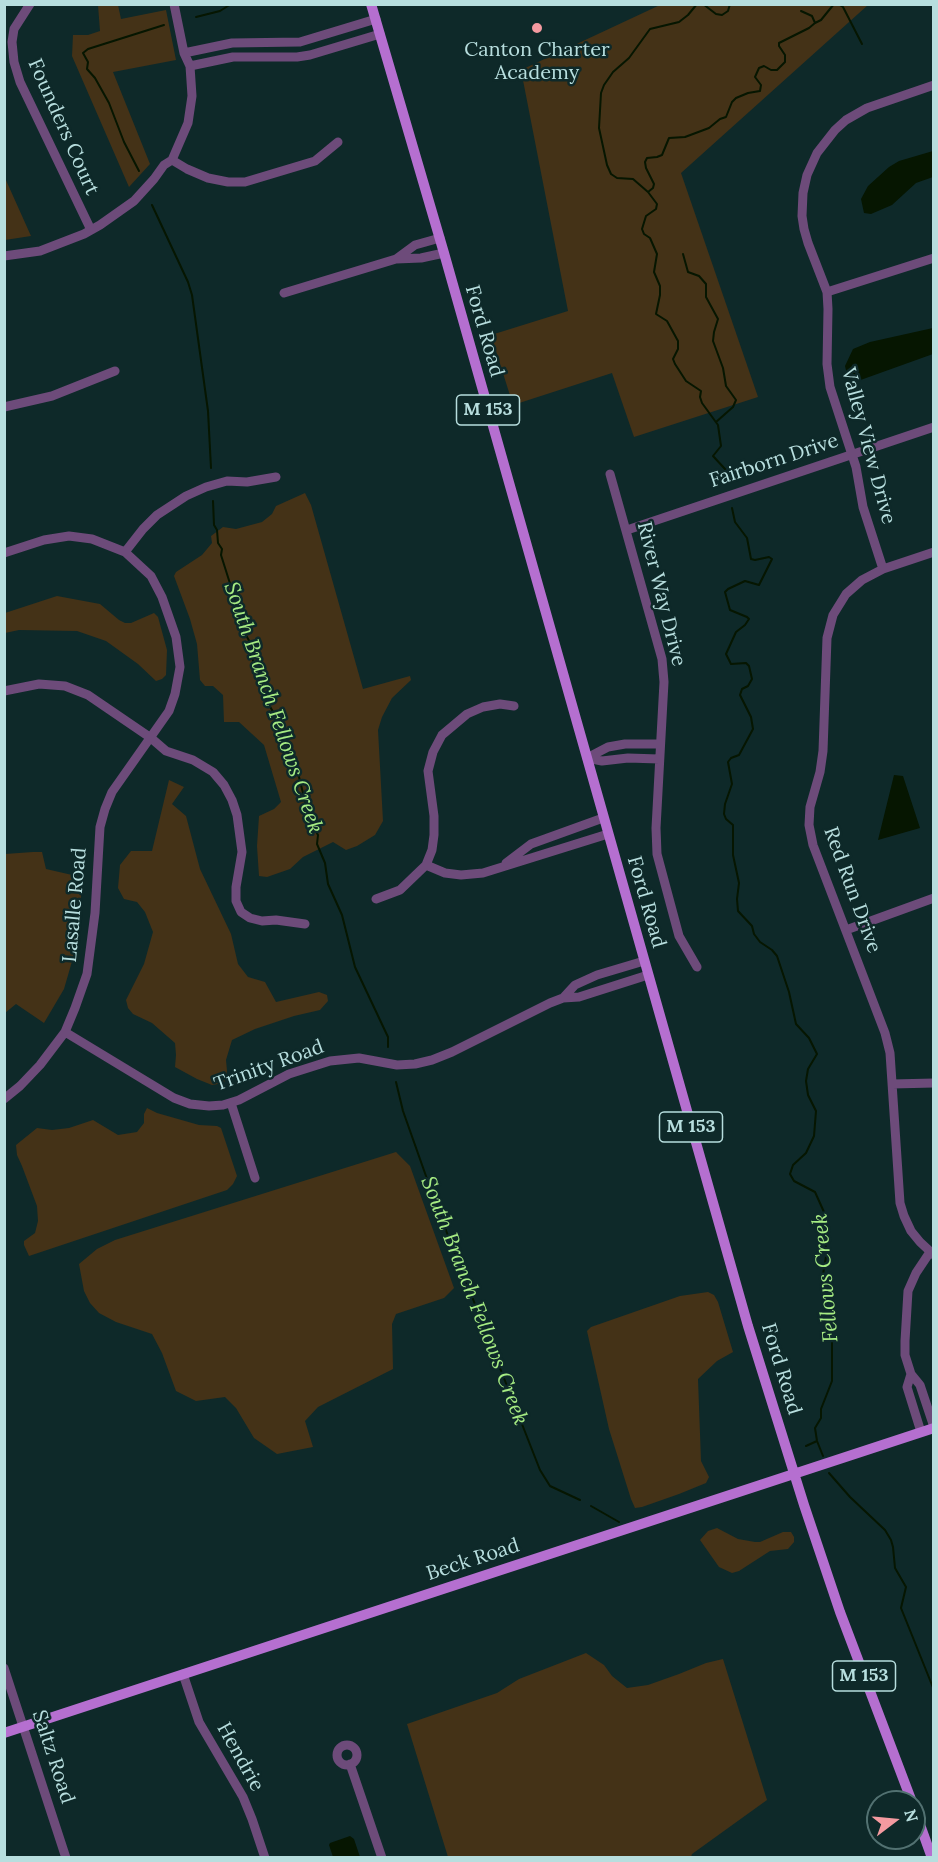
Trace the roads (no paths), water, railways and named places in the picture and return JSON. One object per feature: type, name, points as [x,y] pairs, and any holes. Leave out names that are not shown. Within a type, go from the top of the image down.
[{"type":"main road","name":"Ford Road","points":[[371,4],[440,238],[742,1303],[844,1622],[907,1790]]},
{"type":"main road","name":"Beck Road","points":[[4,1733],[933,1427]]},
{"type":"main road","points":[[926,1841],[932,1857]]},
{"type":"street","name":"Founders Court","points":[[30,4],[14,29],[12,42],[14,62],[20,82],[91,230]]},
{"type":"street","points":[[4,256],[40,251],[91,230],[134,201],[164,165],[172,160],[185,134],[192,107],[190,66],[184,53],[174,4]]},
{"type":"street","points":[[184,53],[232,43],[300,42],[376,19]]},
{"type":"street","points":[[190,66],[233,57],[310,55],[380,34]]},
{"type":"street","name":"Valley View Drive","points":[[884,569],[863,507],[852,454],[828,378],[827,292],[808,243],[802,216],[803,192],[807,175],[817,153],[835,130],[859,112],[933,86]]},
{"type":"street","points":[[172,160],[187,170],[208,178],[228,182],[245,182],[315,161],[339,142]]},
{"type":"street","points":[[396,259],[415,245],[440,238]]},
{"type":"street","points":[[284,293],[396,259],[421,258],[444,253]]},
{"type":"street","points":[[827,292],[933,258]]},
{"type":"street","points":[[4,407],[52,396],[115,371]]},
{"type":"street","name":"Fairborn Drive","points":[[627,530],[933,427]]},
{"type":"street","name":"River Way Drive","points":[[610,474],[662,659],[664,682],[659,759],[657,854],[679,936],[697,967]]},
{"type":"street","points":[[4,554],[44,540],[69,536],[92,539],[125,552],[157,515],[186,496],[227,481],[247,482],[276,477]]},
{"type":"street","name":"Lasalle Road","points":[[4,1099],[40,1065],[65,1032],[87,974],[95,913],[100,827],[105,809],[112,792],[169,711],[175,694],[180,667],[179,650],[167,608],[157,585],[142,566],[125,552]]},
{"type":"street","name":"Red Run Drive","points":[[932,1254],[912,1231],[900,1203],[890,1053],[885,1033],[813,845],[809,825],[810,807],[820,772],[823,751],[827,638],[833,615],[846,594],[862,580],[884,569],[933,552]]},
{"type":"street","points":[[4,691],[39,684],[65,686],[88,695],[151,738],[166,751],[193,760],[213,772],[224,784],[237,815],[242,852],[236,886],[236,901],[241,912],[250,918],[262,921],[276,920],[305,924]]},
{"type":"street","points":[[376,899],[400,890],[426,865],[432,850],[434,835],[428,771],[433,752],[442,735],[467,714],[483,707],[500,704],[514,705]]},
{"type":"street","points":[[587,758],[608,747],[625,744],[660,744]]},
{"type":"street","points":[[587,758],[602,761],[628,758],[659,759]]},
{"type":"street","points":[[500,867],[531,844],[603,818]]},
{"type":"street","points":[[426,865],[445,873],[461,875],[483,873],[608,834]]},
{"type":"street","points":[[542,839],[546,852]]},
{"type":"street","points":[[846,930],[933,898]]},
{"type":"street","name":"Trinity Road","points":[[563,998],[575,985],[597,975],[644,961]]},
{"type":"street","name":"Trinity Road","points":[[65,1032],[183,1102],[209,1106],[231,1103],[289,1074],[330,1061],[359,1058],[397,1065],[432,1060],[550,1003],[563,998],[579,997],[648,975]]},
{"type":"street","points":[[892,1084],[933,1083]]},
{"type":"street","points":[[231,1103],[255,1178]]},
{"type":"street","points":[[932,1254],[911,1282],[906,1302],[906,1355],[911,1374],[920,1385],[933,1427]]},
{"type":"street","points":[[911,1374],[907,1387],[921,1432]]},
{"type":"street","name":"Saltz Road","points":[[4,1668],[66,1857]]},
{"type":"street","name":"Hendrie","points":[[183,1674],[199,1722],[243,1797],[265,1857]]},
{"type":"street","points":[[350,1764],[382,1857]]},
{"type":"waterway","name":"South Branch Fellows Creek","points":[[196,17],[220,11],[231,4]]},
{"type":"waterway","name":"Fellows Creek","points":[[697,4],[679,22],[650,29],[629,58],[613,72],[601,93],[599,128],[611,174],[617,178],[633,179],[648,192],[657,204],[656,209],[646,216],[642,229],[644,234],[650,238],[657,254],[654,272],[660,286],[660,295],[656,314],[667,321],[678,341],[678,349],[673,359],[675,364],[686,381],[701,391],[702,403],[718,425],[721,446],[713,456],[725,469],[727,481]]},
{"type":"waterway","name":"Fellows Creek","points":[[703,4],[716,14],[722,15],[728,11],[730,4]]},
{"type":"waterway","points":[[648,192],[654,184],[646,168],[647,158],[662,155],[669,138],[685,137],[709,128],[726,117],[736,98],[760,91],[761,85],[755,77],[759,68],[764,66],[777,70],[785,62],[785,55],[779,43],[821,20],[834,4]]},
{"type":"waterway","points":[[838,4],[843,7],[862,44]]},
{"type":"waterway","points":[[801,11],[812,16],[815,23]]},
{"type":"waterway","name":"South Branch Fellows Creek","points":[[139,171],[124,142],[109,103],[95,78],[87,69],[88,62],[83,53],[88,49],[164,25]]},
{"type":"waterway","name":"South Branch Fellows Creek","points":[[152,205],[192,295],[208,411],[211,468]]},
{"type":"waterway","points":[[683,254],[688,272],[699,276],[706,284],[706,297],[718,319],[713,341],[723,368],[726,386],[736,400],[733,407],[716,422]]},
{"type":"waterway","name":"South Branch Fellows Creek","points":[[213,501],[214,525],[217,530],[218,543],[222,549],[221,555],[243,630],[251,644],[253,661],[258,670],[265,698],[286,734],[288,753],[298,773],[310,821],[318,835],[317,844],[325,863],[328,884],[342,915],[355,967],[388,1037],[388,1047]]},
{"type":"waterway","name":"Fellows Creek","points":[[732,508],[735,522],[747,538],[751,559],[769,557],[772,559],[759,585],[745,581],[725,592],[730,610],[749,619],[736,632],[726,654],[731,664],[746,663],[749,666],[752,679],[748,686],[742,689],[740,695],[751,717],[753,729],[739,755],[728,762],[732,784],[724,814],[733,825],[733,855],[739,883],[738,911],[752,926],[760,942],[777,956],[789,992],[796,1024],[809,1038],[817,1054],[808,1069],[806,1081],[808,1095],[816,1111],[814,1136],[806,1153],[793,1165],[790,1174],[794,1181],[815,1192],[824,1212],[824,1240],[827,1251],[822,1280],[832,1341],[832,1381],[821,1409],[821,1418],[815,1428],[823,1456]]},
{"type":"waterway","name":"South Branch Fellows Creek","points":[[396,1082],[403,1111],[438,1210],[540,1470],[550,1486],[580,1500]]},
{"type":"waterway","name":"South Branch Fellows Creek","points":[[806,1446],[817,1441]]},
{"type":"waterway","name":"Fellows Creek","points":[[829,1473],[850,1497],[885,1530],[891,1540],[895,1568],[906,1587],[901,1608],[934,1690]]},
{"type":"waterway","name":"South Branch Fellows Creek","points":[[591,1506],[619,1522]]},
{"type":"place","name":"Canton Charter Academy","points":[[537,28]]}]
